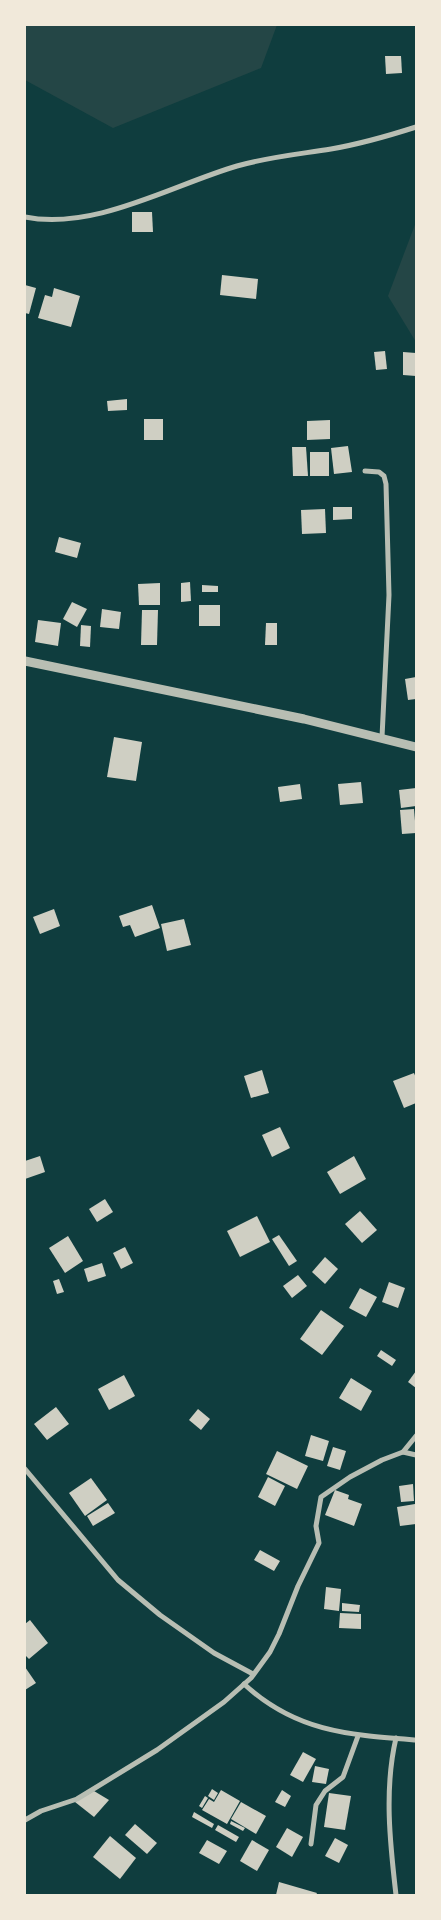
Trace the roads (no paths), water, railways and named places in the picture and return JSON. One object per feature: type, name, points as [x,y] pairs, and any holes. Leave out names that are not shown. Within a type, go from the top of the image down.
[{"type":"street","points":[[25,217],[46,219],[105,212],[237,166],[333,149],[416,127]]},
{"type":"street","points":[[365,471],[379,472],[384,476],[386,484],[389,595],[382,737]]},
{"type":"street","points":[[25,661],[382,737],[416,747]]},
{"type":"street","points":[[25,1820],[77,1799],[143,1759],[186,1730],[244,1684],[253,1674],[279,1634],[298,1586],[319,1543],[316,1526],[321,1497],[350,1477],[382,1460],[403,1452],[416,1436]]},
{"type":"street","points":[[403,1452],[416,1455]]},
{"type":"street","points":[[25,1469],[118,1580],[160,1615],[214,1653],[253,1674]]},
{"type":"street","points":[[244,1684],[275,1709],[318,1726],[358,1736],[416,1740]]},
{"type":"street","points":[[311,1844],[316,1805],[325,1791],[343,1777],[358,1736]]},
{"type":"street","points":[[396,1738],[389,1766],[388,1793],[396,1895]]}]
